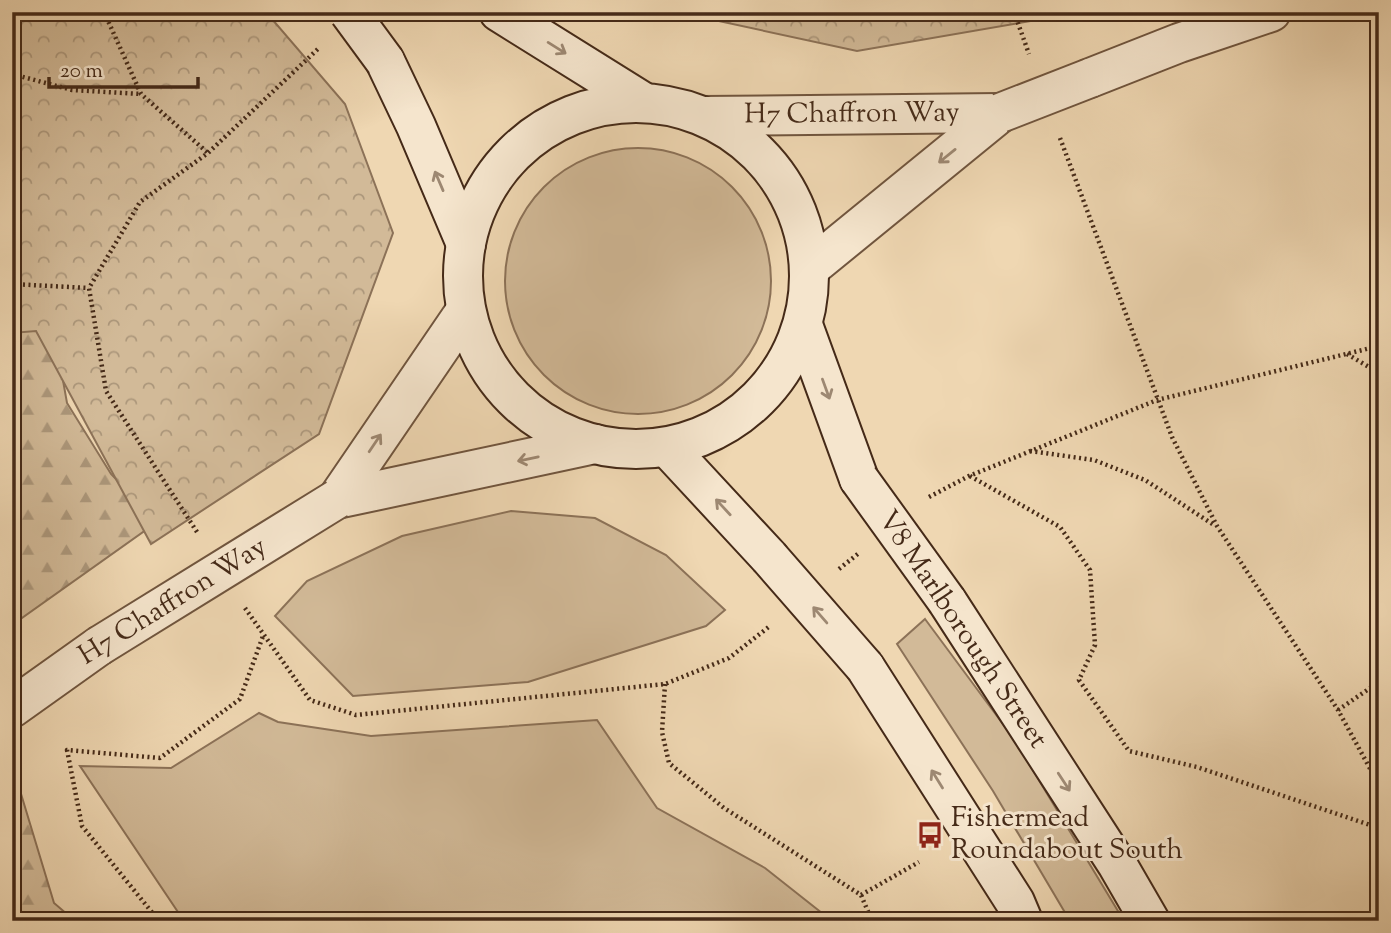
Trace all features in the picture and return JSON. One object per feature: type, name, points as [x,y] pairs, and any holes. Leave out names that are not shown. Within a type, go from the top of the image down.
[{"type":"main road","points":[[499,12],[645,103]]},
{"type":"main road","name":"H7 Chaffron Way","points":[[810,268],[1000,113],[1180,43],[1271,12]]},
{"type":"main road","points":[[338,26],[385,61],[466,244]]},
{"type":"main road","points":[[645,103],[703,116],[745,141],[779,177],[801,220],[810,268],[809,297],[803,325],[783,369],[752,405],[713,432],[667,447],[631,449],[595,444],[549,426],[511,396],[482,356],[466,310],[462,275],[466,244],[481,197],[510,157],[549,126],[595,108],[645,103]]},
{"type":"main road","name":"H7 Chaffron Way","points":[[703,116],[1000,113]]},
{"type":"main road","name":"H7 Chaffron Way","points":[[337,499],[466,310]]},
{"type":"main road","name":"V8 Marlborough Street","points":[[803,325],[859,479],[947,601],[1117,864],[1150,921]]},
{"type":"main road","name":"H7 Chaffron Way","points":[[12,708],[99,646],[337,499],[595,444]]},
{"type":"main road","points":[[667,447],[769,557],[865,667],[1014,902],[1023,921]]},
{"type":"path","points":[[104,12],[141,94],[208,153]]},
{"type":"path","points":[[1014,12],[1032,61]]},
{"type":"path","points":[[203,542],[106,391],[89,288],[140,202],[208,153],[338,26]]},
{"type":"path","points":[[12,75],[72,90],[141,94]]},
{"type":"path","points":[[1059,134],[1172,437],[1217,526],[1338,710],[1379,785]]},
{"type":"path","points":[[12,284],[89,288]]},
{"type":"path","points":[[919,505],[969,475],[1157,400],[1379,346]]},
{"type":"path","points":[[1347,353],[1379,373]]},
{"type":"path","points":[[1029,451],[1094,460],[1145,480],[1217,526]]},
{"type":"path","points":[[969,475],[1060,527],[1090,570],[1095,645],[1079,680],[1129,751],[1196,767],[1379,828]]},
{"type":"path","points":[[835,573],[866,547]]},
{"type":"path","points":[[241,601],[310,700],[356,715],[666,684],[729,658],[771,624]]},
{"type":"path","points":[[159,921],[82,826],[67,750],[160,758],[240,699],[263,636]]},
{"type":"path","points":[[1338,710],[1379,682]]},
{"type":"path","points":[[666,684],[662,732],[669,763],[724,808],[861,895],[872,921]]},
{"type":"path","points":[[861,895],[919,862]]},
{"type":"green space","points":[[12,12],[266,12],[345,104],[393,233],[319,434],[151,544],[36,331],[12,333]]},
{"type":"green space","points":[[677,12],[1073,12],[857,51]]},
{"type":"green space","points":[[625,148],[651,148],[677,153],[701,163],[723,178],[741,196],[756,218],[766,242],[771,281],[766,320],[756,344],[741,366],[723,384],[701,399],[677,409],[651,414],[625,414],[599,409],[575,399],[553,384],[535,366],[520,344],[510,320],[505,294],[505,268],[510,242],[520,218],[535,196],[553,178],[575,163],[599,153]]},
{"type":"green space","points":[[12,309],[51,313],[67,403],[111,474],[157,522],[12,625]]},
{"type":"green space","points":[[511,511],[595,518],[666,555],[725,610],[706,626],[528,682],[353,696],[275,616],[307,581],[402,536]]},
{"type":"green space","points":[[925,619],[1014,739],[1124,921],[1070,921],[993,791],[897,644]]},
{"type":"green space","points":[[259,713],[278,722],[371,736],[597,720],[657,808],[765,868],[832,921],[184,921],[80,766],[171,768]]},
{"type":"green space","points":[[15,774],[54,903],[75,921],[12,921],[12,776]]},
{"type":"place","name":"Fishermead Roundabout South","points":[[930,835]]}]
